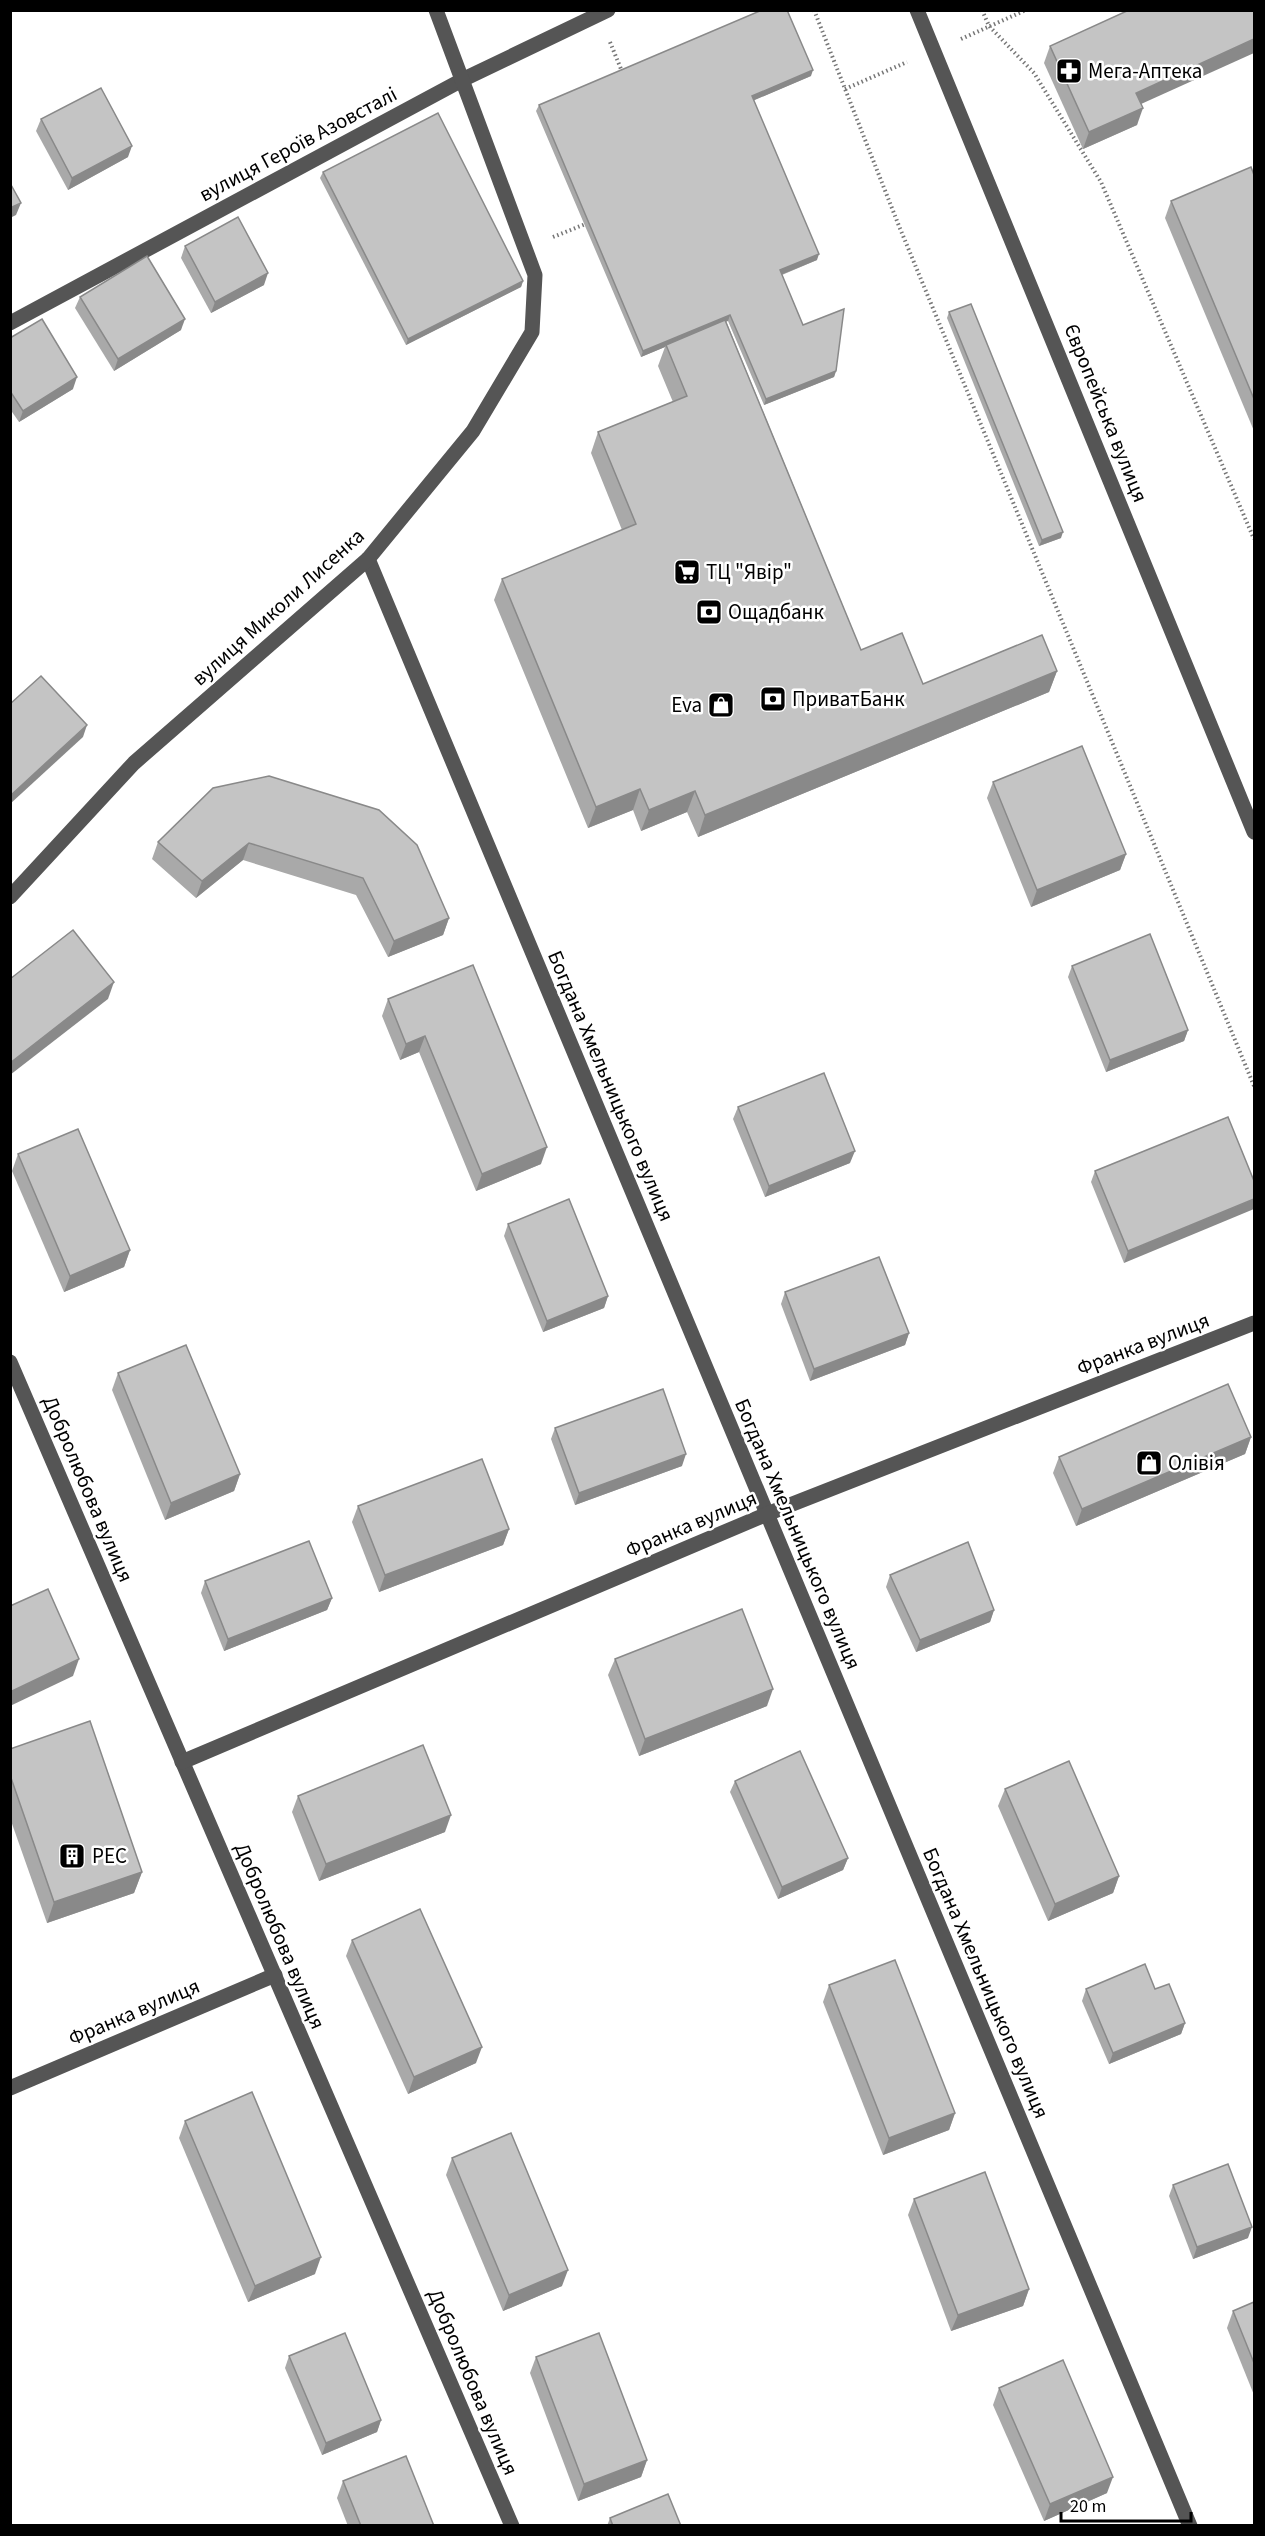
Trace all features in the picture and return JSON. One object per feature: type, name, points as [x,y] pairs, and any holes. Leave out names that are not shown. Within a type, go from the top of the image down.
[{"type":"street","name":"вулиця Миколи Лисенка","points":[[10,897],[134,763],[368,560],[472,431],[532,332],[535,275],[464,79],[436,10]]},
{"type":"street","name":"Європейська вулиця","points":[[919,11],[1254,832]]},
{"type":"street","name":"вулиця Героїв Азовсталі","points":[[10,323],[464,79],[604,13]]},
{"type":"street","name":"Богдана Хмельницького вулиця","points":[[368,560],[1190,2526]]},
{"type":"street","name":"Франка вулиця","points":[[182,1762],[767,1514],[1254,1323]]},
{"type":"street","name":"Добролюбова вулиця","points":[[10,1362],[512,2526]]},
{"type":"street","name":"Франка вулиця","points":[[10,2088],[275,1975]]},
{"type":"path","points":[[814,10],[899,226],[1254,1086]]},
{"type":"path","points":[[982,10],[989,26],[1034,73],[1101,182],[1254,538]]},
{"type":"path","points":[[604,13],[626,80]]},
{"type":"path","points":[[526,248],[592,221]]},
{"type":"building","points":[[762,10],[787,10],[813,70],[752,96],[819,254],[780,270],[803,325],[844,309],[836,371],[766,399],[730,315],[643,351],[539,105]]},
{"type":"building","points":[[1129,10],[1254,10],[1254,39],[1136,93],[1143,108],[1089,132],[1050,46]]},
{"type":"building","points":[[101,88],[132,146],[72,178],[41,119]]},
{"type":"building","points":[[438,113],[523,281],[408,339],[323,172]]},
{"type":"building","points":[[1251,167],[1254,175],[1254,399],[1171,201]]},
{"type":"building","points":[[10,183],[21,203],[10,208]]},
{"type":"building","points":[[238,217],[268,273],[215,302],[185,246]]},
{"type":"building","points":[[147,256],[185,319],[118,359],[80,297]]},
{"type":"building","points":[[971,304],[1063,532],[1042,540],[949,312]]},
{"type":"building","points":[[42,319],[77,377],[23,411],[10,391],[10,338]]},
{"type":"building","name":"ТЦ \"Явір\"","points":[[725,320],[861,650],[902,633],[923,684],[1042,635],[1057,671],[705,815],[695,791],[649,810],[640,789],[596,807],[502,579],[636,524],[598,432],[687,396],[666,345]]},
{"type":"building","points":[[41,676],[87,725],[10,796],[10,704]]},
{"type":"building","points":[[1082,746],[1126,854],[1037,890],[993,782]]},
{"type":"building","points":[[269,776],[379,810],[417,845],[449,918],[394,941],[363,878],[249,843],[202,881],[158,842],[213,788]]},
{"type":"building","points":[[73,930],[114,982],[10,1063],[10,979]]},
{"type":"building","points":[[1150,934],[1188,1030],[1110,1060],[1072,966]]},
{"type":"building","points":[[473,965],[547,1147],[482,1174],[425,1036],[406,1044],[388,999]]},
{"type":"building","points":[[824,1073],[855,1151],[769,1186],[738,1107]]},
{"type":"building","points":[[1228,1117],[1254,1181],[1254,1199],[1128,1251],[1095,1171]]},
{"type":"building","points":[[78,1129],[130,1250],[70,1276],[18,1154]]},
{"type":"building","points":[[569,1199],[608,1296],[547,1321],[508,1224]]},
{"type":"building","points":[[879,1257],[909,1333],[814,1369],[785,1292]]},
{"type":"building","points":[[186,1345],[240,1474],[171,1503],[118,1373]]},
{"type":"building","name":"Олівія","points":[[1228,1384],[1251,1437],[1082,1509],[1059,1457]]},
{"type":"building","points":[[663,1389],[686,1454],[579,1493],[555,1428]]},
{"type":"building","points":[[482,1459],[509,1529],[385,1575],[358,1506]]},
{"type":"building","points":[[309,1541],[332,1598],[228,1639],[205,1581]]},
{"type":"building","points":[[968,1542],[994,1610],[920,1640],[890,1575]]},
{"type":"building","points":[[48,1589],[79,1659],[10,1692],[10,1606]]},
{"type":"building","points":[[742,1609],[773,1689],[645,1739],[615,1659]]},
{"type":"building","name":"РЕС","points":[[90,1721],[142,1872],[54,1902],[10,1775],[10,1749]]},
{"type":"building","points":[[423,1745],[451,1815],[326,1864],[298,1796]]},
{"type":"building","points":[[800,1751],[848,1858],[782,1887],[735,1781]]},
{"type":"building","points":[[1069,1761],[1119,1876],[1055,1904],[1005,1789]]},
{"type":"building","points":[[420,1909],[482,2047],[414,2077],[352,1940]]},
{"type":"building","points":[[895,1960],[955,2113],[889,2138],[829,1985]]},
{"type":"building","points":[[1145,1964],[1155,1989],[1169,1984],[1185,2023],[1113,2053],[1086,1989]]},
{"type":"building","points":[[252,2092],[321,2257],[255,2286],[185,2121]]},
{"type":"building","points":[[511,2133],[568,2270],[509,2295],[452,2158]]},
{"type":"building","points":[[1228,2164],[1252,2227],[1197,2247],[1173,2185]]},
{"type":"building","points":[[985,2172],[1029,2289],[958,2315],[914,2199]]},
{"type":"building","points":[[1254,2302],[1254,2363],[1233,2311]]},
{"type":"building","points":[[345,2333],[381,2420],[326,2443],[289,2356]]},
{"type":"building","points":[[599,2333],[647,2460],[584,2484],[536,2357]]},
{"type":"building","points":[[1063,2360],[1113,2477],[1050,2504],[999,2388]]},
{"type":"building","points":[[406,2456],[434,2526],[361,2526],[343,2481]]},
{"type":"building","points":[[668,2494],[681,2526],[613,2526],[610,2518]]},
{"type":"place","name":"Мега-Аптека","points":[[1069,71]]},
{"type":"place","name":"ТЦ \"Явір\"","points":[[687,572]]},
{"type":"place","name":"Ощадбанк","points":[[709,612]]},
{"type":"place","name":"ПриватБанк","points":[[773,699]]},
{"type":"place","name":"Eva","points":[[721,705]]},
{"type":"place","name":"Олівія","points":[[1149,1463]]},
{"type":"place","name":"РЕС","points":[[72,1856]]}]
